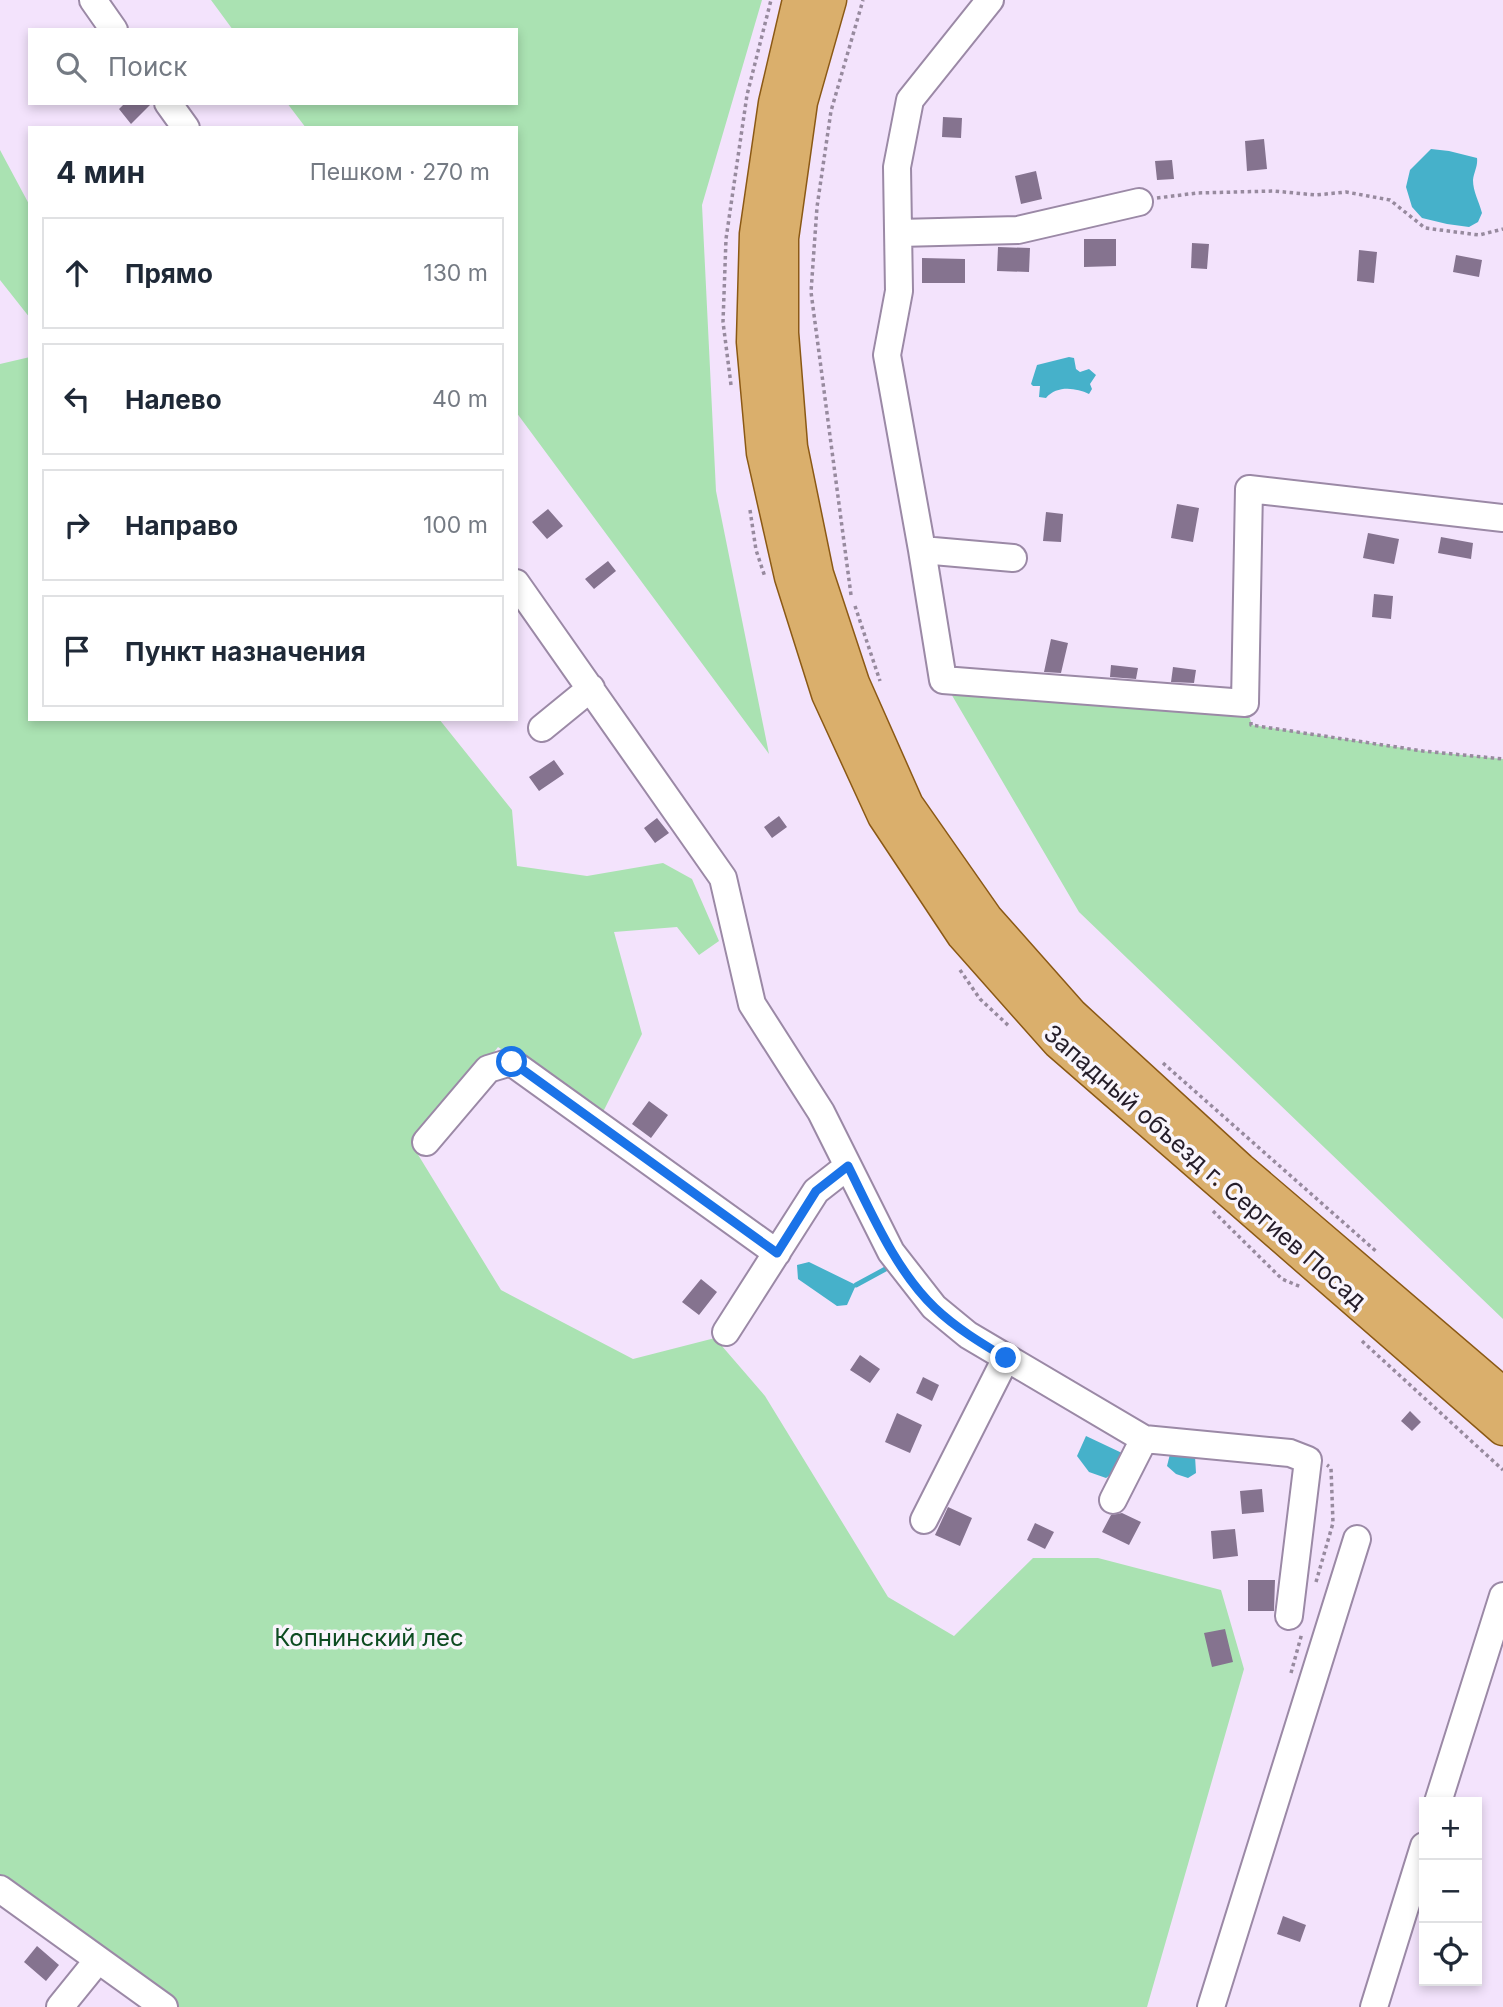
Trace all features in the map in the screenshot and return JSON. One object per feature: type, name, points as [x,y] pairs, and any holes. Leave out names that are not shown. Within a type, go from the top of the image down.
[{"type":"main road","name":"Западный объезд г. Сергиев Посад","points":[[799,0],[775,103],[756,234],[753,342],[763,453],[791,577],[828,694],[884,816],[964,935],[1058,1042],[1503,1429]]},
{"type":"main road","name":"Западный объезд г. Сергиев Посад","points":[[830,0],[801,102],[782,238],[782,333],[791,447],[817,574],[853,683],[907,805],[986,918],[1072,1015],[1240,1169],[1503,1394]]},
{"type":"street","points":[[93,0],[113,28]]},
{"type":"street","points":[[990,0],[911,100],[897,167],[900,290],[887,355],[943,680],[1245,703],[1249,489],[1503,518]]},
{"type":"street","points":[[169,105],[185,126]]},
{"type":"street","points":[[899,233],[1018,230],[1139,202]]},
{"type":"street","points":[[922,550],[1013,558]]},
{"type":"street","points":[[518,586],[723,878],[752,1004],[821,1112],[891,1252],[934,1307],[968,1335],[1144,1439],[1290,1453],[1308,1460],[1296,1624]]},
{"type":"street","points":[[542,728],[591,688]]},
{"type":"street","points":[[426,1142],[488,1069],[512,1062],[777,1253]]},
{"type":"street","points":[[726,1332],[816,1191],[848,1166]]},
{"type":"street","points":[[924,1520],[1006,1358]]},
{"type":"street","points":[[1113,1500],[1144,1439]]},
{"type":"street","points":[[1211,2007],[1357,1539]]},
{"type":"street","points":[[1440,1797],[1503,1595]]},
{"type":"street","points":[[1374,2007],[1420,1860]]},
{"type":"street","points":[[0,1889],[164,2007]]},
{"type":"street","points":[[60,2007],[98,1960]]},
{"type":"path","points":[[732,395],[723,322],[726,239],[747,95],[772,0]]},
{"type":"path","points":[[863,0],[831,111],[817,207],[811,292],[850,592],[881,684]]},
{"type":"path","points":[[1139,202],[1198,193],[1274,191],[1316,195],[1346,192],[1391,200],[1425,228],[1479,234],[1503,229]]},
{"type":"path","points":[[748,499],[756,550],[768,589]]},
{"type":"path","points":[[1245,703],[1251,725],[1503,760]]},
{"type":"path","points":[[957,967],[980,999],[1010,1027]]},
{"type":"path","points":[[1156,1057],[1381,1256]]},
{"type":"path","points":[[1207,1205],[1282,1279],[1306,1289]]},
{"type":"path","points":[[1357,1336],[1503,1470]]},
{"type":"path","points":[[1308,1460],[1318,1460],[1331,1468],[1333,1523],[1314,1591]]},
{"type":"path","points":[[1287,1685],[1296,1624]]},
{"type":"green space","points":[[211,0],[762,0],[702,205],[716,491],[769,754],[518,415],[518,126],[304,126],[289,105],[518,105],[518,28],[232,28]]},
{"type":"green space","points":[[0,150],[28,202],[28,315],[0,280]]},
{"type":"green space","name":"Копнинский лес","points":[[28,357],[28,721],[441,721],[512,810],[517,866],[587,876],[663,863],[692,879],[719,941],[699,955],[677,927],[614,932],[642,1034],[601,1116],[498,1047],[417,1153],[501,1290],[633,1359],[715,1338],[765,1396],[888,1597],[954,1636],[1033,1558],[1098,1558],[1221,1590],[1244,1669],[1147,2007],[172,2007],[0,1880],[0,364]]},
{"type":"green space","points":[[943,680],[1245,703],[1252,725],[1423,751],[1503,759],[1503,1319],[1079,912]]},
{"type":"water","points":[[1431,149],[1477,158],[1473,180],[1482,213],[1478,222],[1469,227],[1447,224],[1422,218],[1412,207],[1406,187],[1410,170]]},
{"type":"water","points":[[1074,358],[1076,369],[1080,372],[1089,369],[1096,375],[1090,384],[1092,389],[1089,394],[1061,389],[1046,398],[1039,397],[1040,386],[1031,384],[1037,365]]},
{"type":"water","points":[[809,1262],[856,1285],[847,1305],[837,1306],[798,1279],[797,1265]]},
{"type":"water","points":[[1086,1436],[1122,1453],[1113,1473],[1106,1478],[1089,1472],[1077,1456]]},
{"type":"water","points":[[1170,1454],[1195,1456],[1196,1473],[1188,1478],[1176,1474],[1167,1466]]},
{"type":"building","points":[[123,105],[150,105],[131,124],[119,109]]},
{"type":"building","points":[[943,117],[962,118],[961,138],[942,137]]},
{"type":"building","points":[[1264,139],[1267,169],[1247,171],[1245,141]]},
{"type":"building","points":[[1172,160],[1174,179],[1157,180],[1155,161]]},
{"type":"building","points":[[1036,171],[1042,199],[1021,204],[1015,176]]},
{"type":"building","points":[[1084,239],[1116,239],[1116,266],[1084,267]]},
{"type":"building","points":[[1192,243],[1209,244],[1207,269],[1191,268]]},
{"type":"building","points":[[998,247],[1030,248],[1029,272],[997,271]]},
{"type":"building","points":[[1359,250],[1377,252],[1374,283],[1357,281]]},
{"type":"building","points":[[1456,255],[1482,260],[1479,277],[1453,272]]},
{"type":"building","points":[[922,258],[965,259],[965,283],[922,283]]},
{"type":"building","points":[[1177,504],[1199,508],[1193,542],[1171,538]]},
{"type":"building","points":[[548,509],[563,526],[547,539],[532,522]]},
{"type":"building","points":[[1046,512],[1063,514],[1061,542],[1043,541]]},
{"type":"building","points":[[1368,533],[1399,539],[1394,564],[1363,558]]},
{"type":"building","points":[[1441,537],[1473,543],[1471,559],[1438,553]]},
{"type":"building","points":[[608,561],[616,571],[594,589],[585,579]]},
{"type":"building","points":[[1374,594],[1393,596],[1391,619],[1372,617]]},
{"type":"building","points":[[1051,639],[1068,643],[1061,673],[1044,672]]},
{"type":"building","points":[[1111,665],[1138,668],[1136,679],[1110,677]]},
{"type":"building","points":[[1173,667],[1196,670],[1194,683],[1171,682]]},
{"type":"building","points":[[554,760],[564,774],[539,791],[529,777]]},
{"type":"building","points":[[779,816],[787,827],[772,838],[764,827]]},
{"type":"building","points":[[657,818],[669,833],[655,843],[644,828]]},
{"type":"building","points":[[649,1101],[668,1115],[651,1138],[632,1124]]},
{"type":"building","points":[[701,1279],[717,1292],[699,1315],[682,1302]]},
{"type":"building","points":[[860,1355],[880,1369],[870,1383],[850,1370]]},
{"type":"building","points":[[923,1377],[939,1385],[932,1401],[916,1393]]},
{"type":"building","points":[[1410,1411],[1421,1422],[1412,1431],[1401,1421]]},
{"type":"building","points":[[897,1413],[922,1425],[910,1453],[885,1442]]},
{"type":"building","points":[[1262,1489],[1264,1512],[1242,1514],[1240,1491]]},
{"type":"building","points":[[948,1507],[972,1518],[960,1546],[935,1535]]},
{"type":"building","points":[[1122,1513],[1141,1522],[1129,1545],[1102,1532],[1111,1515]]},
{"type":"building","points":[[1035,1523],[1054,1532],[1045,1549],[1027,1540]]},
{"type":"building","points":[[1235,1529],[1238,1556],[1213,1559],[1211,1531]]},
{"type":"building","points":[[1248,1580],[1275,1580],[1274,1611],[1248,1611]]},
{"type":"building","points":[[1225,1629],[1233,1662],[1212,1667],[1204,1633]]},
{"type":"building","points":[[1283,1916],[1306,1925],[1300,1942],[1277,1934]]},
{"type":"building","points":[[37,1946],[59,1965],[46,1981],[24,1962]]},
{"type":"waterway","points":[[856,1285],[891,1266]]},
{"type":"route","points":[[512,1062],[777,1253],[816,1191],[848,1166],[891,1252],[934,1307],[968,1335],[1006,1358]]}]
